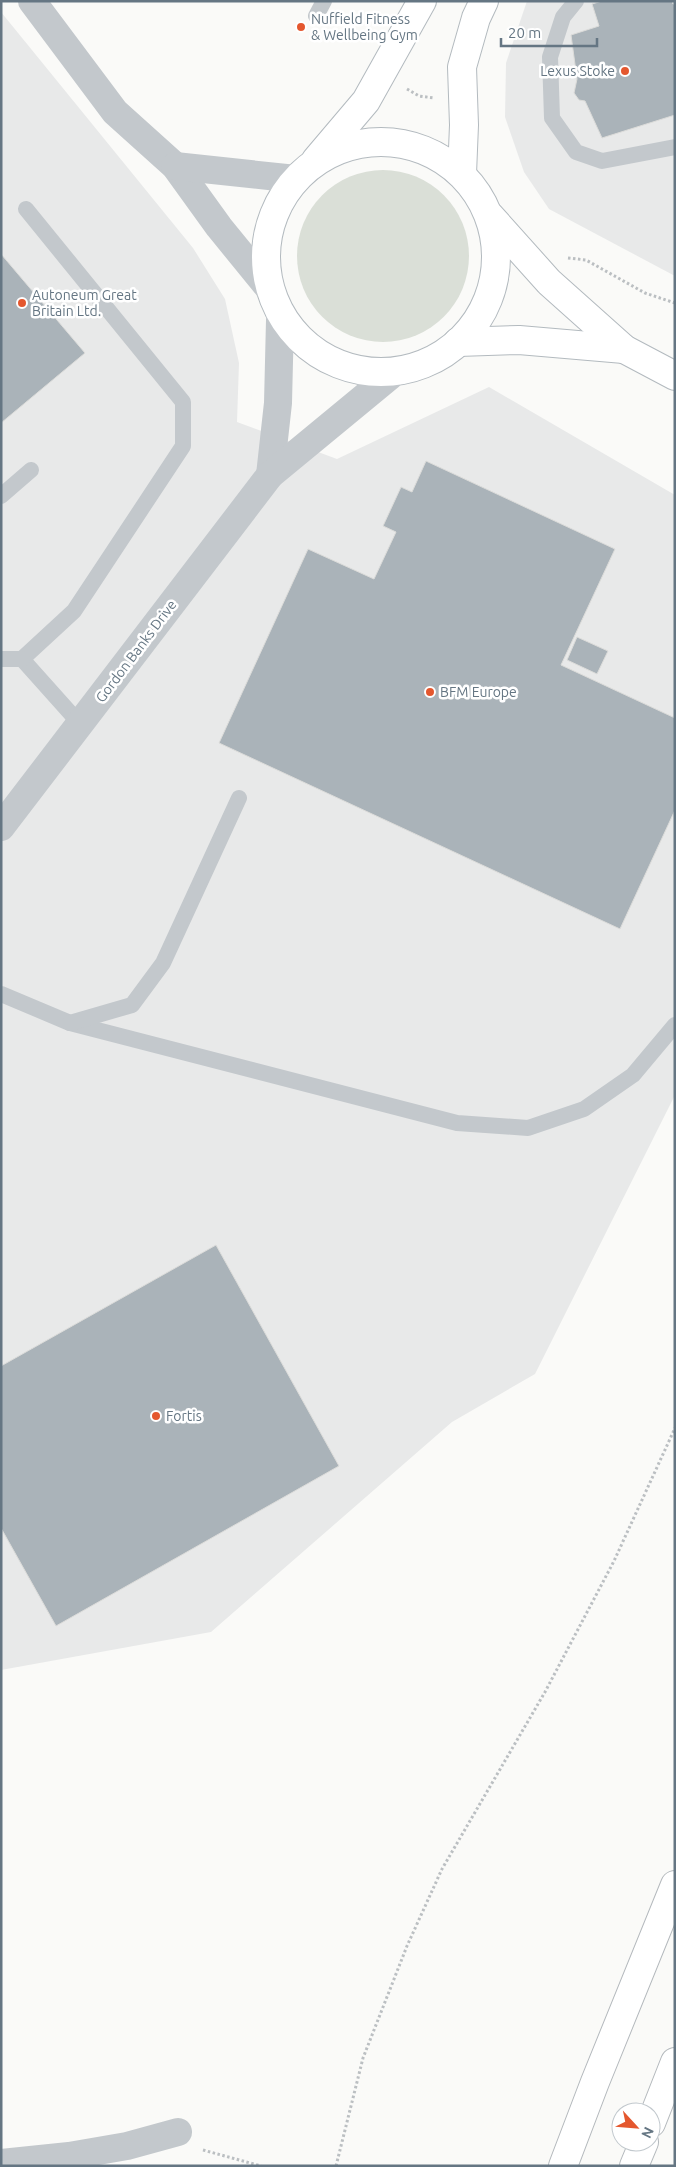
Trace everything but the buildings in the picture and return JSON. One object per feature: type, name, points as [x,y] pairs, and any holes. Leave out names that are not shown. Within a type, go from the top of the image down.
[{"type":"main road","points":[[422,1],[366,100],[304,172],[276,212],[267,250],[268,287],[280,320],[306,346],[342,365],[390,376],[422,364],[458,342],[487,300],[497,255],[489,215]]},
{"type":"main road","points":[[462,174],[464,103],[462,67],[476,18],[484,1]]},
{"type":"main road","points":[[304,172],[361,143],[405,143],[436,154],[462,174],[489,215],[548,282],[624,349],[675,376]]},
{"type":"main road","points":[[458,342],[519,340],[624,349]]},
{"type":"main road","points":[[563,2166],[675,1885]]},
{"type":"main road","points":[[659,2102],[675,2062]]},
{"type":"main road","points":[[634,2166],[640,2152]]},
{"type":"street","points":[[32,1],[115,112],[175,166],[219,227],[268,287]]},
{"type":"street","points":[[175,166],[304,172]]},
{"type":"street","points":[[270,474],[278,403],[280,320]]},
{"type":"street","name":"Gordon Banks Drive","points":[[1,827],[81,725],[270,474],[390,376]]},
{"type":"street","points":[[1,2163],[68,2156],[128,2146],[178,2132]]},
{"type":"lane","points":[[576,1],[563,17],[550,57],[552,118],[576,152],[602,161],[675,147]]},
{"type":"lane","points":[[1,659],[22,659],[74,611],[183,446],[182,402],[26,210]]},
{"type":"lane","points":[[1,496],[31,470]]},
{"type":"lane","points":[[22,659],[81,725]]},
{"type":"lane","points":[[70,1023],[132,1005],[163,963],[239,798]]},
{"type":"lane","points":[[1,994],[70,1023],[457,1124],[528,1128],[584,1108],[633,1075],[675,1025]]},
{"type":"path","points":[[381,74],[419,96],[464,103]]},
{"type":"path","points":[[548,282],[561,257],[586,260],[645,293],[675,303]]},
{"type":"path","points":[[336,2166],[363,2058],[407,1946],[430,1895],[442,1869],[545,1692],[614,1561],[675,1428]]},
{"type":"path","points":[[178,2132],[197,2148],[215,2155],[261,2166]]},
{"type":"shaded area","points":[[527,1],[675,1],[675,276],[549,209],[524,172],[505,117],[506,63]]},
{"type":"shaded area","points":[[1,12],[193,248],[225,299],[239,363],[237,422],[337,459],[489,387],[675,495],[675,1095],[535,1374],[452,1422],[211,1632],[1,1670]]},
{"type":"shaded area","points":[[375,170],[391,170],[416,176],[424,180],[438,189],[450,201],[463,223],[469,256],[463,289],[450,311],[438,323],[416,336],[391,342],[375,342],[350,336],[342,332],[328,323],[316,311],[303,289],[297,264],[297,248],[303,223],[307,215],[316,201],[328,189],[350,176]]},
{"type":"place","name":"Nuffield Fitness & Wellbeing Gym","points":[[301,27]]},
{"type":"place","name":"Lexus Stoke","points":[[625,71]]},
{"type":"place","name":"Autoneum Great Britain Ltd.","points":[[22,303]]},
{"type":"place","name":"BFM Europe","points":[[430,692]]},
{"type":"place","name":"Fortis","points":[[156,1416]]}]
